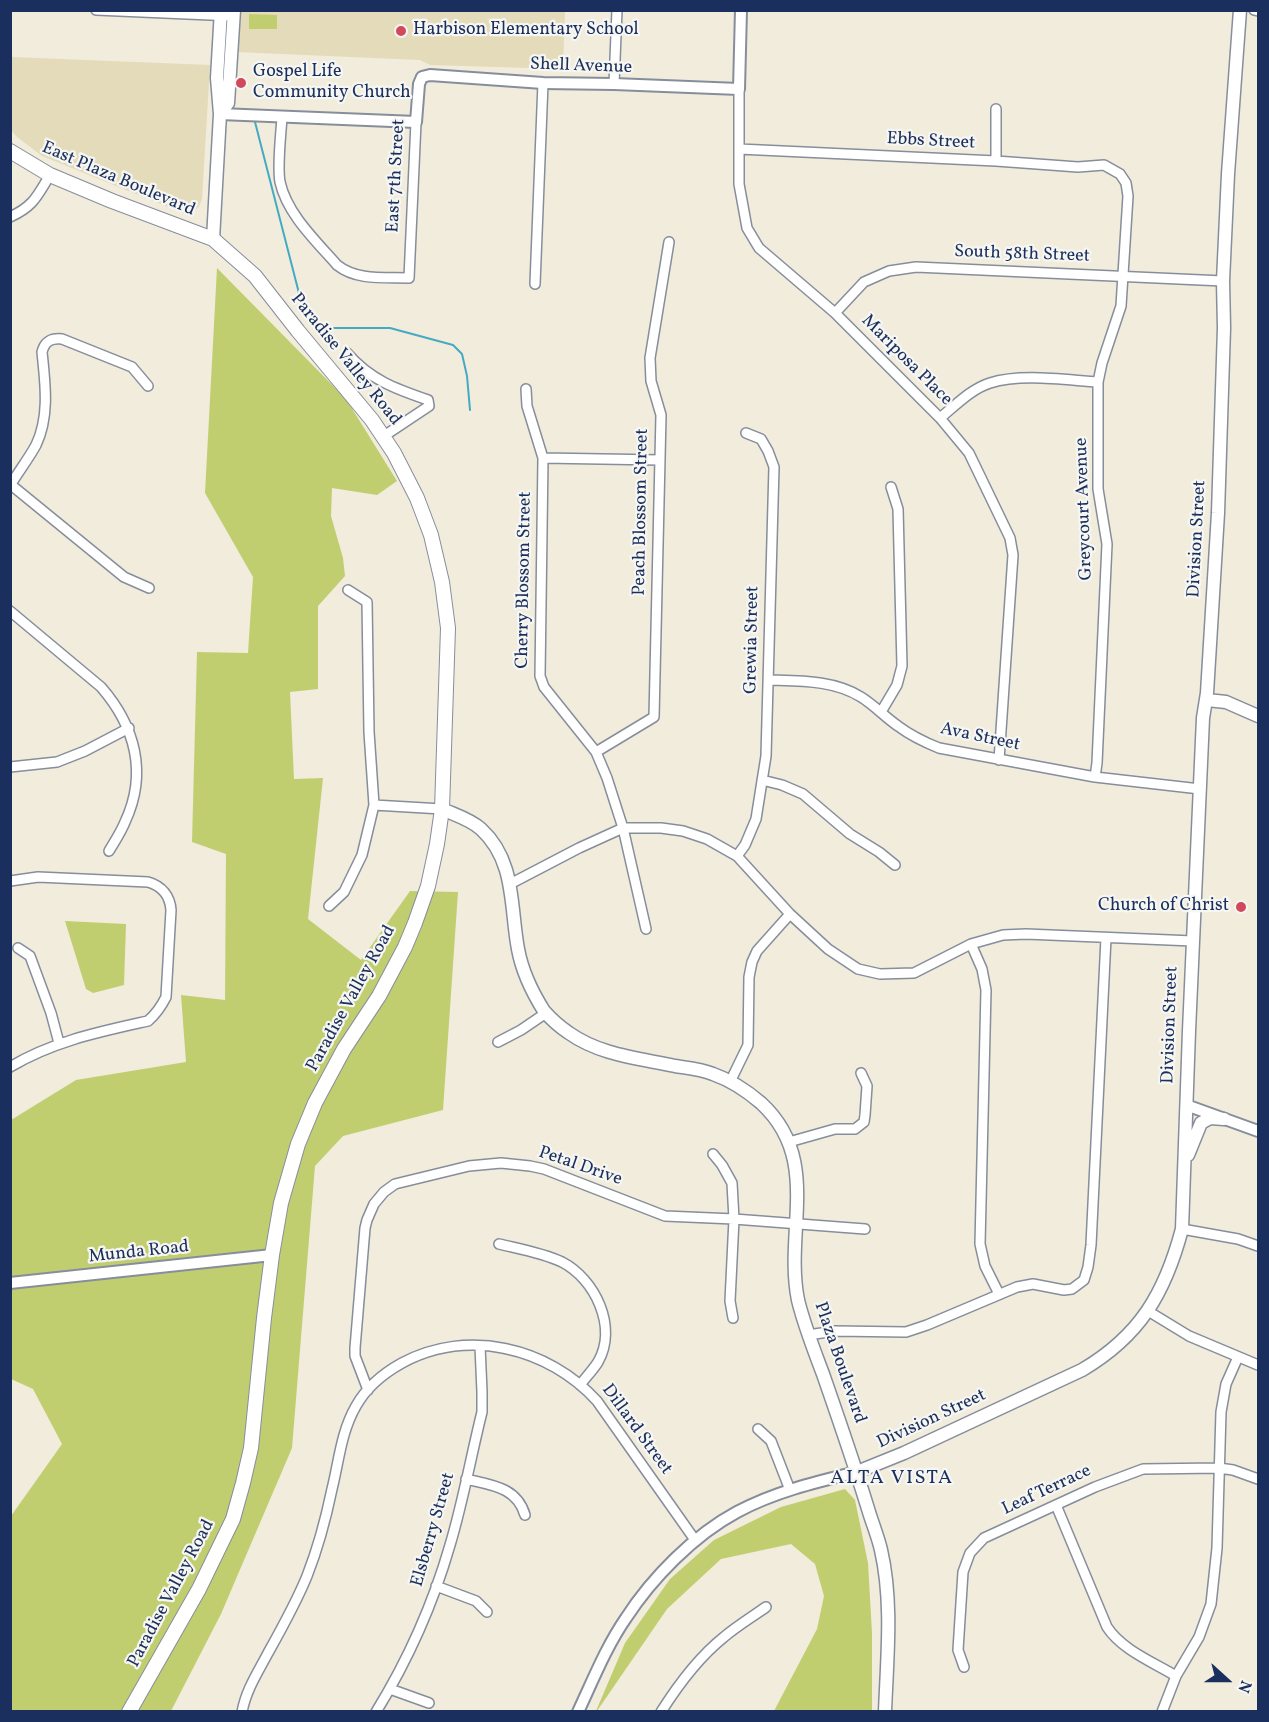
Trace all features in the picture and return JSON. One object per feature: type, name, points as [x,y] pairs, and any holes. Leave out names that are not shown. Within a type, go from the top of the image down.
[{"type":"main road","name":"Division Street","points":[[858,1472],[1082,1370],[1102,1358],[1132,1332],[1148,1311],[1159,1293],[1175,1254],[1182,1229],[1203,718],[1207,700],[1218,513],[1224,328],[1223,281],[1228,174],[1240,10]]},
{"type":"main road","points":[[213,239],[220,114],[217,78],[227,13]]},
{"type":"main road","name":"East Plaza Boulevard","points":[[10,151],[50,175],[213,239]]},
{"type":"main road","name":"Paradise Valley Road","points":[[129,1712],[200,1588],[232,1519],[243,1483],[250,1448],[280,1203],[298,1144],[315,1103],[344,1049],[379,996],[415,923],[428,886],[442,809],[448,628],[442,582],[431,535],[417,498],[384,436],[255,276],[213,239]]},
{"type":"main road","points":[[1207,700],[1226,702],[1258,716]]},
{"type":"main road","points":[[442,809],[481,828],[500,854],[510,884],[518,949],[523,968],[532,991],[546,1013],[580,1041],[602,1050],[702,1071],[730,1082]]},
{"type":"main road","name":"Plaza Boulevard","points":[[730,1082],[763,1105],[789,1142],[794,1158],[797,1181],[794,1267],[798,1299],[808,1335],[858,1472],[881,1550],[888,1615],[885,1712]]},
{"type":"main road","points":[[1184,1165],[1201,1123],[1210,1118],[1224,1119]]},
{"type":"street","points":[[96,10],[227,13]]},
{"type":"street","points":[[614,84],[617,10]]},
{"type":"street","name":"Mariposa Place","points":[[741,10],[739,184],[747,228],[759,248],[835,313],[940,418],[969,453],[1010,538],[1013,555],[999,760]]},
{"type":"street","name":"Shell Avenue","points":[[422,77],[430,75],[543,83],[739,89]]},
{"type":"street","name":"East 7th Street","points":[[282,117],[280,179],[285,198],[296,216],[337,266],[345,272],[356,276],[409,278],[418,84],[422,77]]},
{"type":"street","points":[[535,284],[543,83]]},
{"type":"street","points":[[996,109],[996,161]]},
{"type":"street","points":[[220,114],[416,122]]},
{"type":"street","name":"Ebbs Street","points":[[739,150],[996,161],[1078,167],[1104,165],[1119,174]]},
{"type":"street","name":"Greycourt Avenue","points":[[1095,777],[1107,544],[1098,489],[1098,382],[1121,306],[1128,196],[1126,183],[1119,174]]},
{"type":"street","points":[[10,216],[25,210],[34,201],[50,175]]},
{"type":"street","name":"Peach Blossom Street","points":[[596,752],[654,717],[661,415],[651,381],[650,358],[669,242]]},
{"type":"street","name":"South 58th Street","points":[[835,313],[864,282],[889,271],[916,267],[1223,281]]},
{"type":"street","points":[[148,386],[132,367],[62,339],[49,340],[43,346],[42,352],[46,393],[42,426],[36,444],[11,484],[124,577],[149,588]]},
{"type":"street","points":[[347,353],[368,374],[390,387],[428,400],[430,403],[429,406],[384,436]]},
{"type":"street","points":[[940,418],[968,394],[989,383],[1012,378],[1098,382]]},
{"type":"street","name":"Cherry Blossom Street","points":[[526,389],[526,406],[543,458],[540,676],[544,687],[596,752],[607,778],[622,828],[646,928]]},
{"type":"street","name":"Grewia Street","points":[[737,856],[745,845],[756,819],[766,756],[774,467],[761,440],[746,433]]},
{"type":"street","points":[[543,458],[660,460]]},
{"type":"street","points":[[881,712],[897,685],[902,666],[898,509],[891,487]]},
{"type":"street","points":[[329,906],[344,891],[362,855],[374,805],[369,732],[367,602],[348,590]]},
{"type":"street","points":[[10,611],[101,687],[113,701],[129,728],[136,758],[135,790],[125,822],[109,851]]},
{"type":"street","name":"Ava Street","points":[[769,680],[834,685],[859,696],[897,726],[916,738],[939,748],[1095,777],[1200,789]]},
{"type":"street","points":[[10,767],[57,762],[85,751],[129,728]]},
{"type":"street","points":[[762,780],[803,794],[850,834],[895,865]]},
{"type":"street","points":[[374,805],[442,809]]},
{"type":"street","points":[[510,884],[622,828],[661,828],[683,831],[707,839],[737,856],[790,914],[828,949],[858,969],[880,974],[914,973],[971,944],[1003,935],[1193,941]]},
{"type":"street","points":[[10,881],[38,877],[148,882],[162,889],[168,898],[171,910],[166,997],[161,1007],[148,1021],[59,1043],[10,1067]]},
{"type":"street","points":[[730,1082],[748,1044],[749,977],[752,962],[757,951],[790,914]]},
{"type":"street","points":[[808,1335],[835,1330],[906,1332],[1017,1287],[1033,1284],[1064,1290],[1072,1289],[1084,1280],[1092,1245],[1106,938]]},
{"type":"street","points":[[971,944],[982,969],[986,990],[980,1244],[985,1266],[999,1294]]},
{"type":"street","points":[[18,948],[30,956],[51,1013],[59,1043]]},
{"type":"street","points":[[498,1042],[522,1030],[546,1013]]},
{"type":"street","points":[[789,1142],[835,1129],[855,1129],[864,1122],[867,1086],[861,1073]]},
{"type":"street","points":[[1186,1105],[1258,1131]]},
{"type":"street","points":[[712,1154],[722,1165],[732,1183],[734,1219],[730,1301],[733,1318]]},
{"type":"street","name":"Petal Drive","points":[[368,1390],[355,1348],[365,1228],[374,1204],[395,1184],[470,1166],[516,1164],[544,1168],[665,1216],[865,1229]]},
{"type":"street","points":[[1182,1229],[1238,1239],[1258,1246]]},
{"type":"street","points":[[499,1244],[559,1261],[584,1278],[595,1295],[602,1314],[604,1343],[598,1362],[580,1385]]},
{"type":"street","name":"Munda Road","points":[[10,1283],[272,1255]]},
{"type":"street","points":[[1148,1311],[1189,1336],[1258,1365]]},
{"type":"street","name":"Dillard Street","points":[[242,1712],[250,1687],[294,1605],[307,1575],[319,1542],[345,1430],[356,1406],[368,1390],[398,1366],[420,1355],[443,1348],[480,1346],[507,1349],[534,1356],[558,1368],[597,1401],[695,1540]]},
{"type":"street","name":"Elsberry Street","points":[[376,1712],[390,1689],[426,1614],[449,1549],[482,1412],[480,1346]]},
{"type":"street","points":[[1162,1712],[1176,1676],[1199,1637],[1212,1604],[1217,1548],[1223,1403],[1226,1384],[1238,1357]]},
{"type":"street","points":[[758,1429],[771,1442],[790,1490]]},
{"type":"street","name":"Leaf Terrace","points":[[964,1667],[958,1650],[962,1578],[970,1553],[984,1538],[1109,1481],[1143,1469],[1219,1468],[1233,1470],[1258,1479]]},
{"type":"street","name":"Division Street","points":[[578,1712],[625,1619],[651,1584],[695,1540],[736,1512],[790,1490],[858,1472]]},
{"type":"street","points":[[466,1479],[507,1490],[520,1503],[525,1515]]},
{"type":"street","points":[[1056,1505],[1107,1627],[1114,1638],[1176,1676]]},
{"type":"street","points":[[436,1586],[476,1601],[488,1612]]},
{"type":"street","points":[[660,1712],[681,1684],[724,1636],[766,1607]]},
{"type":"street","points":[[390,1689],[429,1703]]},
{"type":"shaded area","name":"Harbison Elementary School","points":[[238,11],[565,11],[563,69],[430,65],[420,60],[236,52]]},
{"type":"shaded area","points":[[11,57],[210,65],[202,199],[199,207],[188,215],[42,156],[17,137],[11,130]]},
{"type":"green space","points":[[249,14],[277,15],[277,29],[249,29]]},
{"type":"green space","points":[[217,268],[346,399],[397,481],[377,495],[332,488],[331,516],[343,558],[345,576],[318,606],[318,689],[290,692],[294,779],[323,778],[308,919],[361,960],[410,891],[458,892],[443,1110],[343,1136],[315,1166],[292,1448],[221,1614],[171,1711],[11,1712],[11,1516],[62,1444],[33,1389],[11,1379],[11,1120],[76,1080],[186,1062],[181,995],[225,1000],[226,854],[192,842],[197,652],[248,653],[253,577],[205,493]]},
{"type":"green space","points":[[65,921],[126,924],[124,985],[93,993],[86,989]]},
{"type":"green space","points":[[845,1489],[855,1500],[868,1563],[872,1633],[872,1711],[774,1711],[817,1629],[824,1596],[815,1564],[791,1544],[721,1559],[667,1609],[596,1711],[625,1643],[670,1579],[714,1540],[781,1507]]},
{"type":"waterway","points":[[255,122],[301,301],[319,323],[330,328],[390,328],[453,345],[462,354],[467,376],[470,410]]},
{"type":"place","name":"Harbison Elementary School","points":[[401,31]]},
{"type":"place","name":"Gospel Life Community Church","points":[[241,83]]},
{"type":"place","name":"Church of Christ","points":[[1241,907]]},
{"type":"district","name":"ALTA VISTA","points":[[892,1479]]}]
